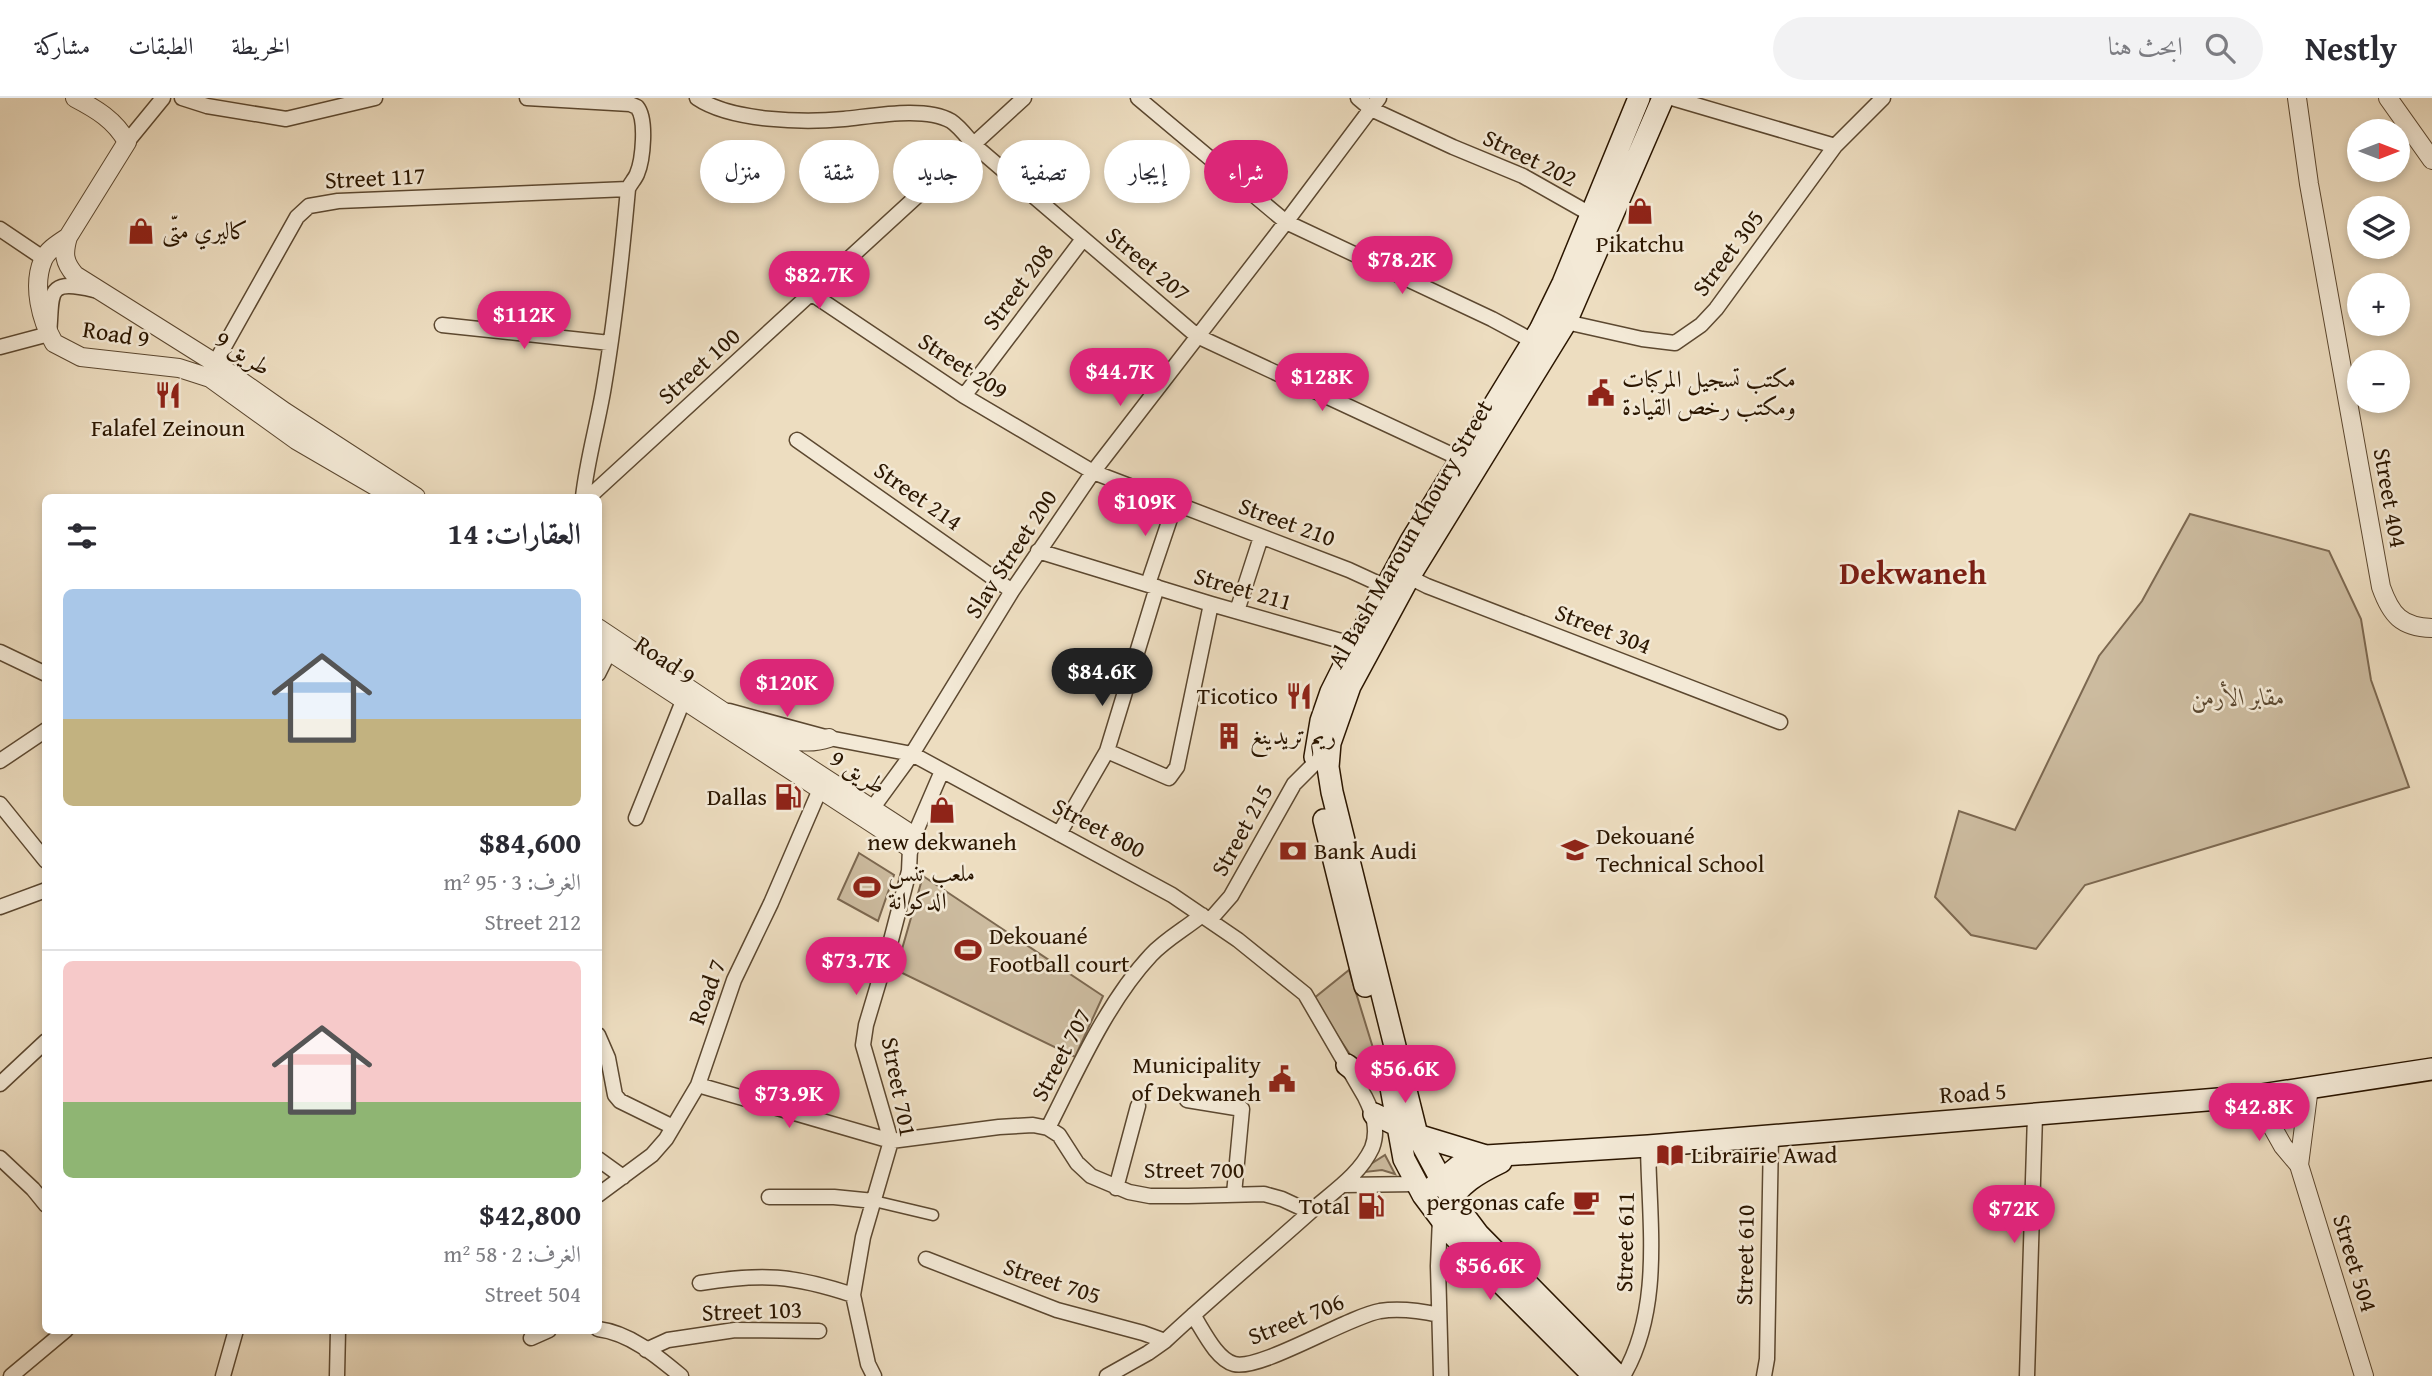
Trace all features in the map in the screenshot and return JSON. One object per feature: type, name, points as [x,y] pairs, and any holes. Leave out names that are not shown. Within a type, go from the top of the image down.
[{"type":"main road","name":"Al Bash Maroun Khoury Street","points":[[1594,1376],[1453,1235],[1420,1190],[1404,1159],[1388,1074],[1317,792],[1314,764],[1315,745],[1331,692],[1386,587],[1533,341],[1563,283],[1639,98]]},
{"type":"main road","name":"Al Bash Maroun Khoury Street","points":[[1620,1376],[1511,1270],[1478,1234],[1451,1198],[1417,1135],[1328,767],[1330,743],[1350,686],[1418,581],[1566,322],[1663,98]]},
{"type":"main road","points":[[1347,1065],[1363,1077],[1388,1074]]},
{"type":"main road","name":"Road 5","points":[[1486,1156],[1648,1146],[2255,1096],[2432,1069]]},
{"type":"main road","points":[[1374,1114],[1417,1135],[1486,1156]]},
{"type":"main road","points":[[1440,1218],[1458,1189],[1476,1174],[1516,1155]]},
{"type":"main road","points":[[1420,1190],[1459,1166],[1486,1156]]},
{"type":"street","points":[[75,98],[108,118],[127,142]]},
{"type":"street","points":[[0,229],[43,258],[68,237],[127,142],[163,98]]},
{"type":"street","points":[[182,98],[207,106],[286,119],[375,98]]},
{"type":"street","points":[[527,98],[617,103],[637,107],[642,117],[642,152],[637,174],[628,189],[610,343],[586,494]]},
{"type":"street","name":"Street 207","points":[[697,98],[730,112],[766,119],[840,120],[893,114],[935,115],[951,121],[969,140]]},
{"type":"street","name":"Street 100","points":[[979,140],[1024,98]]},
{"type":"street","points":[[1138,98],[1286,222],[1533,341]]},
{"type":"street","name":"Street 202","points":[[1358,98],[1375,103],[1453,147],[1523,176],[1592,215]]},
{"type":"street","points":[[1672,98],[1835,146]]},
{"type":"street","name":"Street 305","points":[[1566,322],[1643,339],[1675,343],[1702,325],[1835,146],[1883,98]]},
{"type":"street","name":"Street 404","points":[[2297,98],[2309,184],[2381,587],[2385,600],[2399,620],[2410,625],[2432,628]]},
{"type":"street","points":[[2388,98],[2432,160]]},
{"type":"street","name":"Slav Street 200","points":[[868,815],[912,754],[1012,591],[1093,472],[1375,103]]},
{"type":"street","name":"Street 207","points":[[983,153],[1197,336],[1461,459]]},
{"type":"street","name":"Street 117","points":[[215,363],[297,217],[309,206],[368,200],[628,189]]},
{"type":"street","name":"Street 100","points":[[589,494],[911,203]]},
{"type":"street","name":"9 طريق","points":[[68,237],[63,252],[68,266],[86,283],[215,363],[411,494]]},
{"type":"street","name":"Street 208","points":[[964,396],[1083,239]]},
{"type":"street","name":"Road 9","points":[[43,258],[39,294],[49,334],[54,343],[81,357],[189,370],[210,378],[296,440],[384,494]]},
{"type":"street","points":[[0,347],[49,334],[50,303],[55,290],[73,285],[102,292]]},
{"type":"street","name":"Street 209","points":[[812,294],[964,396],[1093,472]]},
{"type":"street","points":[[442,325],[610,343]]},
{"type":"street","name":"Street 214","points":[[797,440],[1012,591]]},
{"type":"street","name":"Street 210","points":[[1093,472],[1349,570],[1386,587]]},
{"type":"street","points":[[1059,834],[1107,751],[1175,504]]},
{"type":"street","points":[[1237,611],[1261,537]]},
{"type":"street","name":"Street 211","points":[[1038,551],[1355,645]]},
{"type":"street","name":"Street 304","points":[[1418,581],[1780,722]]},
{"type":"street","points":[[1107,751],[1169,778],[1177,767],[1211,604]]},
{"type":"street","name":"9 طريق","points":[[602,631],[748,728],[822,785]]},
{"type":"street","name":"Road 9","points":[[604,648],[683,701],[912,842]]},
{"type":"street","points":[[0,652],[42,672]]},
{"type":"street","points":[[636,818],[683,701]]},
{"type":"street","name":"Street 800","points":[[717,708],[829,738],[912,754],[1147,880],[1206,917],[1305,994],[1374,1114]]},
{"type":"street","points":[[748,728],[802,742],[813,743],[829,738]]},
{"type":"street","points":[[0,761],[42,733]]},
{"type":"street","name":"Street 215","points":[[1206,917],[1231,896],[1289,792],[1314,764]]},
{"type":"street","name":"Street 701","points":[[874,1376],[868,1364],[853,1295],[859,1253],[891,1141],[863,1045],[866,1025],[909,871],[912,842],[942,771]]},
{"type":"street","name":"Road 7","points":[[602,1192],[653,1155],[698,1085],[734,980],[767,912],[822,785]]},
{"type":"street","points":[[0,804],[42,856]]},
{"type":"street","points":[[0,907],[42,891]]},
{"type":"street","name":"Street 707","points":[[1048,1128],[1082,1061],[1127,985],[1158,948],[1206,917]]},
{"type":"street","points":[[602,1044],[608,1058],[615,1095],[620,1101],[673,1127]]},
{"type":"street","points":[[0,1084],[42,1045]]},
{"type":"street","points":[[698,1085],[891,1141],[1033,1125],[1048,1128]]},
{"type":"street","name":"Street 504","points":[[2299,1165],[2309,1087]]},
{"type":"street","name":"Street 504","points":[[2255,1096],[2283,1146],[2299,1165],[2364,1376]]},
{"type":"street","points":[[1187,1100],[1242,1109],[1234,1194]]},
{"type":"street","points":[[1116,1188],[1138,1106]]},
{"type":"street","points":[[1107,1376],[1165,1341],[1343,1185],[1371,1149],[1375,1136],[1374,1114]]},
{"type":"street","points":[[2027,1376],[2035,1115]]},
{"type":"street","name":"Street 700","points":[[1048,1128],[1059,1135],[1077,1163],[1091,1177],[1116,1188],[1150,1196],[1264,1194],[1310,1212]]},
{"type":"street","name":"Street 610","points":[[1764,1376],[1768,1359],[1771,1135]]},
{"type":"street","name":"Street 611","points":[[1620,1376],[1632,1361],[1651,1283],[1648,1146]]},
{"type":"street","points":[[0,1157],[42,1200]]},
{"type":"street","points":[[602,1162],[623,1177]]},
{"type":"street","points":[[1343,1185],[1420,1190]]},
{"type":"street","points":[[769,1197],[834,1197],[874,1201],[933,1215]]},
{"type":"street","points":[[1440,1218],[1441,1376]]},
{"type":"street","name":"Street 705","points":[[926,1259],[1046,1306],[1165,1341]]},
{"type":"street","points":[[700,1283],[753,1275],[781,1277],[853,1295]]},
{"type":"street","name":"Street 706","points":[[1193,1315],[1220,1354],[1236,1364],[1249,1364],[1379,1311],[1408,1310],[1439,1315]]},
{"type":"street","points":[[602,1329],[625,1337],[681,1376]]},
{"type":"street","name":"Street 103","points":[[646,1350],[667,1340],[735,1330],[819,1331]]},
{"type":"street","points":[[11,1376],[61,1334]]},
{"type":"street","points":[[223,1376],[235,1334]]},
{"type":"street","points":[[337,1376],[338,1334]]},
{"type":"street","points":[[531,1338],[540,1334]]},
{"type":"green space","name":"مقابر الأرمن","points":[[2190,514],[2329,551],[2361,619],[2371,680],[2409,787],[2085,885],[2036,949],[1971,935],[1935,897],[1959,811],[2015,830],[2099,656],[2142,601]]},
{"type":"green space","name":"ملعب تنس الدكوانة","points":[[859,853],[894,875],[878,921],[838,899]]},
{"type":"green space","name":"Dekouané Football court","points":[[923,876],[1103,996],[1075,1057],[896,970]]},
{"type":"green space","points":[[1349,970],[1373,1048],[1370,1062],[1362,1065],[1353,1059],[1313,999]]},
{"type":"green space","points":[[1385,1155],[1395,1174],[1382,1170],[1365,1172],[1363,1169]]},
{"type":"place","name":"Pikatchu","points":[[1640,211]]},
{"type":"place","name":"كاليري متّى","points":[[141,231]]},
{"type":"place","name":"مكتب تسجيل المركبات ومكتب رخص القيادة","points":[[1601,393]]},
{"type":"place","name":"Falafel Zeinoun","points":[[168,395]]},
{"type":"place","name":"Ticotico","points":[[1299,696]]},
{"type":"place","name":"ريم تريدينغ","points":[[1229,736]]},
{"type":"place","name":"Dallas","points":[[788,797]]},
{"type":"place","name":"new dekwaneh","points":[[942,810]]},
{"type":"place","name":"Dekouané Technical School","points":[[1575,850]]},
{"type":"place","name":"Bank Audi","points":[[1293,851]]},
{"type":"place","name":"ملعب تنس الدكوانة","points":[[867,887]]},
{"type":"place","name":"Dekouané Football court","points":[[968,950]]},
{"type":"place","name":"Municipality of Dekwaneh","points":[[1282,1079]]},
{"type":"place","name":"Librairie Awad","points":[[1670,1155]]},
{"type":"place","name":"pergonas cafe","points":[[1586,1202]]},
{"type":"place","name":"Total","points":[[1371,1206]]},
{"type":"district","name":"Dekwaneh","points":[[1913,573]]}]
